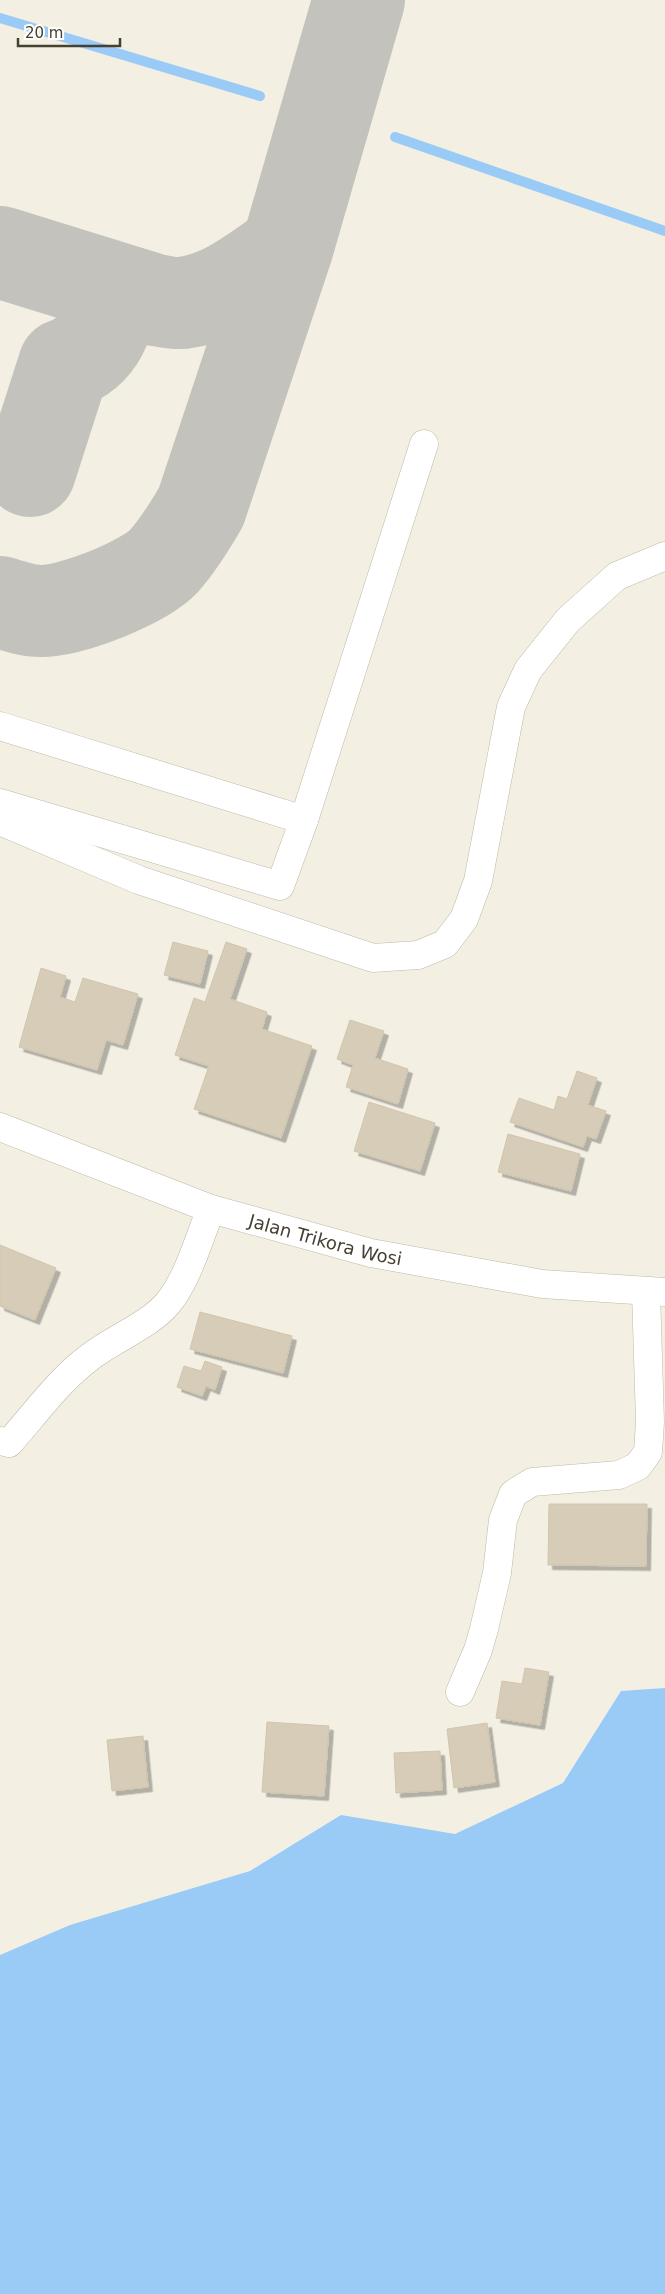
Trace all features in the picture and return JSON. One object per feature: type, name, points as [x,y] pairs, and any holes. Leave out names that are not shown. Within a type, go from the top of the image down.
[{"type":"street","points":[[0,802],[280,886],[304,820],[424,444]]},
{"type":"street","points":[[0,821],[139,880],[374,958],[418,955],[445,944],[464,919],[478,881],[511,707],[528,670],[568,620],[617,576],[665,556]]},
{"type":"street","points":[[0,726],[304,820]]},
{"type":"street","name":"Jalan Trikora Wosi","points":[[0,1128],[211,1209],[401,1260],[542,1284],[656,1292]]},
{"type":"street","points":[[3,1447],[74,1370],[107,1344],[151,1317],[168,1303],[181,1282],[211,1209]]},
{"type":"street","points":[[460,1692],[478,1650],[484,1629],[497,1574],[504,1520],[513,1494],[532,1482],[619,1475],[638,1466],[648,1452],[656,1292]]},
{"type":"water","points":[[665,1688],[665,2294],[0,2294],[0,1955],[70,1925],[250,1871],[341,1815],[455,1834],[563,1783],[621,1691]]},
{"type":"building","points":[[173,942],[208,951],[200,984],[164,975]]},
{"type":"building","points":[[226,942],[247,949],[230,999],[267,1012],[262,1029],[312,1046],[281,1138],[194,1109],[209,1066],[175,1055],[194,998],[205,1002]]},
{"type":"building","points":[[41,968],[66,976],[60,997],[75,1002],[83,978],[138,994],[123,1045],[106,1040],[97,1070],[19,1047]]},
{"type":"building","points":[[350,1020],[384,1031],[375,1058],[408,1069],[398,1104],[346,1087],[353,1065],[337,1059]]},
{"type":"building","points":[[577,1071],[597,1078],[588,1105],[606,1111],[596,1139],[587,1136],[583,1147],[510,1122],[519,1098],[554,1110],[558,1096],[567,1099]]},
{"type":"building","points":[[369,1102],[435,1123],[420,1171],[354,1151]]},
{"type":"building","points":[[508,1134],[580,1154],[571,1191],[498,1172]]},
{"type":"building","points":[[0,1245],[56,1268],[35,1320],[0,1306]]},
{"type":"building","points":[[200,1312],[292,1336],[283,1373],[190,1349]]},
{"type":"building","points":[[205,1361],[222,1367],[215,1390],[206,1386],[202,1396],[177,1387],[184,1366],[201,1371]]},
{"type":"building","points":[[549,1504],[647,1504],[646,1566],[548,1565]]},
{"type":"building","points":[[525,1668],[549,1672],[540,1725],[496,1718],[502,1681],[522,1684]]},
{"type":"building","points":[[267,1722],[329,1726],[324,1796],[262,1792]]},
{"type":"building","points":[[487,1723],[495,1782],[454,1788],[447,1729]]},
{"type":"building","points":[[143,1736],[148,1787],[112,1791],[107,1740]]},
{"type":"building","points":[[440,1751],[442,1790],[396,1793],[394,1753]]},
{"type":"waterway","points":[[0,18],[260,96]]},
{"type":"waterway","points":[[395,137],[665,231]]},
{"type":"taxiway","points":[[0,602],[31,610],[54,610],[88,601],[124,586],[140,578],[164,561],[197,514],[201,507],[287,249],[359,0]]},
{"type":"taxiway","points":[[0,252],[155,300],[179,303],[197,300],[225,290],[287,249]]},
{"type":"taxiway","points":[[30,471],[64,365],[76,360],[86,352],[102,334],[109,311],[107,285]]}]
